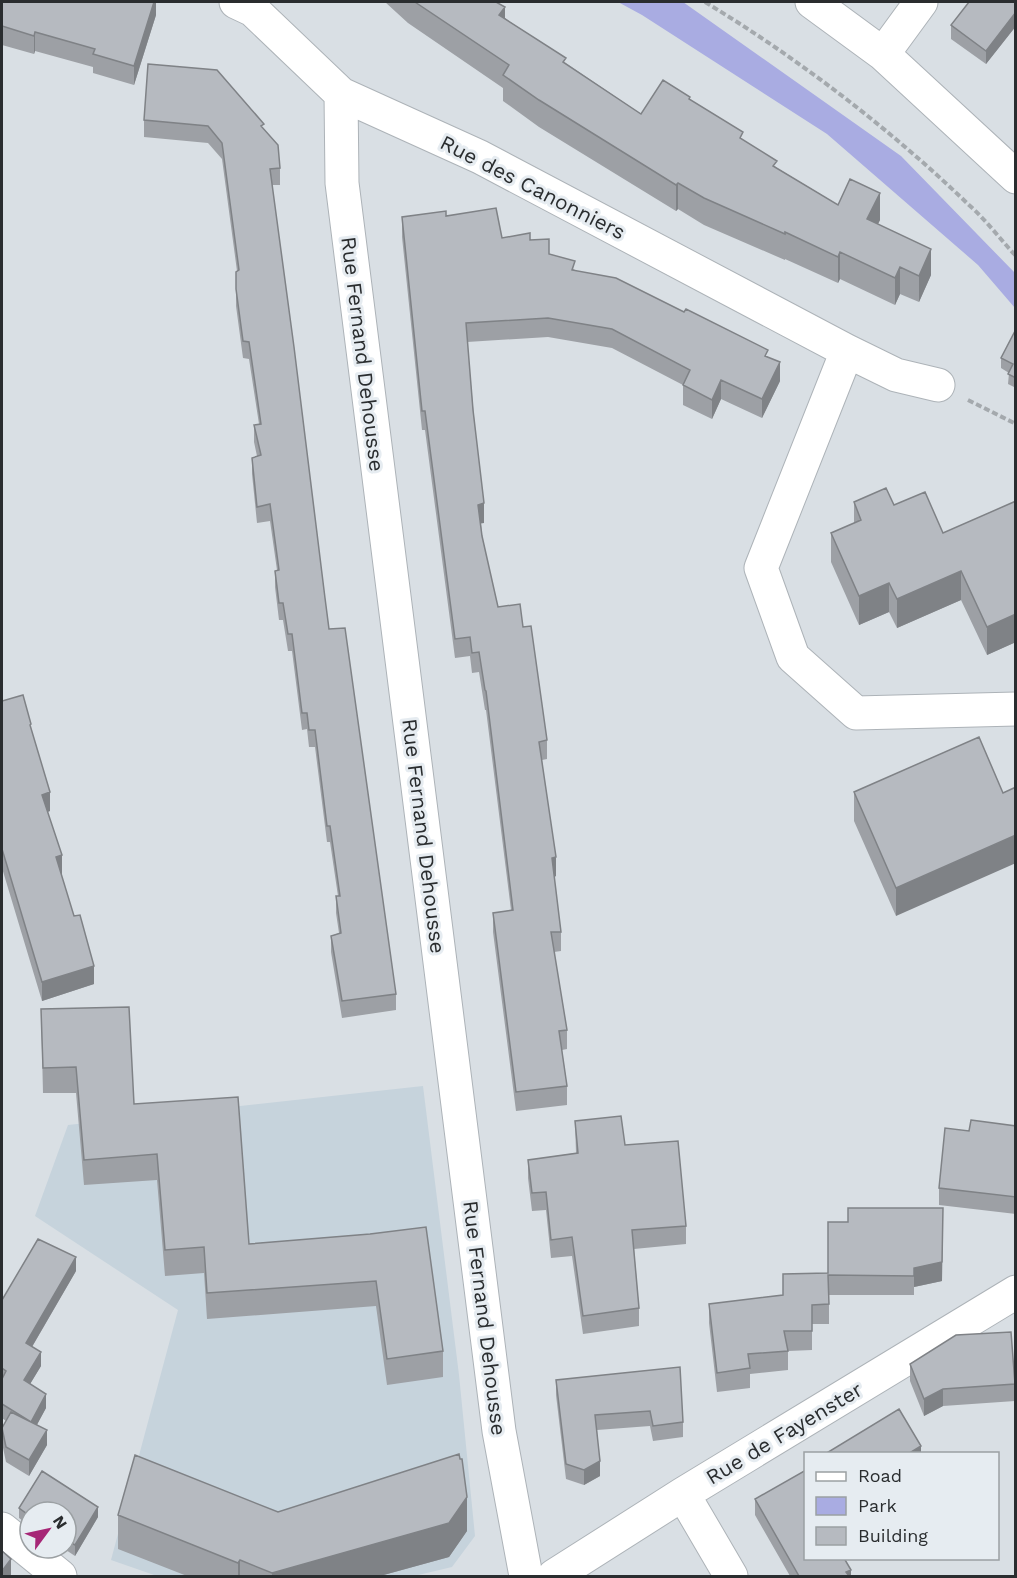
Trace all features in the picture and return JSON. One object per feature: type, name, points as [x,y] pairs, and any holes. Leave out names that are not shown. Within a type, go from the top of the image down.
[{"type":"street","name":"Rue des Canonniers","points":[[236,2],[253,10],[340,93],[480,157],[896,375],[938,385]]},
{"type":"street","points":[[812,2],[882,54],[1015,176]]},
{"type":"street","points":[[882,54],[921,2]]},
{"type":"street","name":"Rue Fernand Dehousse","points":[[340,93],[342,183],[499,1431],[526,1576]]},
{"type":"street","points":[[847,351],[762,568],[793,657],[856,713],[1016,710]]},
{"type":"street","name":"Rue de Fayenster","points":[[554,1576],[683,1494],[1016,1292]]},
{"type":"street","points":[[683,1494],[731,1576]]},
{"type":"street","points":[[2,1529],[60,1576]]},
{"type":"path","points":[[705,2],[737,21],[860,108],[970,206],[1016,256]]},
{"type":"path","points":[[938,385],[1016,423]]},
{"type":"shaded area","points":[[423,1086],[459,1375],[475,1536],[452,1567],[414,1576],[157,1576],[111,1560],[178,1310],[35,1216],[68,1125]]},
{"type":"green space","points":[[618,2],[683,2],[901,156],[1015,273],[1015,308],[978,265],[827,134],[642,15]]},
{"type":"building","points":[[2,2],[154,2],[134,66],[93,54],[95,49],[35,32],[34,36],[2,26]]},
{"type":"building","points":[[415,2],[496,2],[505,7],[499,15],[566,58],[563,62],[641,114],[663,80],[743,132],[740,138],[777,161],[773,166],[838,205],[850,179],[880,193],[867,219],[931,249],[919,276],[900,267],[895,278],[840,252],[838,257],[704,198],[678,183],[676,185],[503,75],[509,65]]},
{"type":"building","points":[[969,2],[1016,2],[1016,12],[986,51],[951,25]]},
{"type":"building","points":[[148,64],[217,70],[264,124],[261,126],[278,145],[280,168],[270,169],[329,629],[345,628],[396,994],[342,1001],[331,936],[341,933],[336,896],[340,896],[330,826],[327,826],[315,730],[309,730],[307,713],[302,713],[292,634],[288,634],[283,603],[279,603],[275,571],[279,570],[270,504],[257,507],[252,458],[261,455],[254,425],[261,424],[249,342],[243,341],[236,289],[236,272],[239,270],[222,143],[208,126],[144,120]]},
{"type":"building","points":[[496,208],[502,238],[530,233],[530,240],[549,239],[549,254],[575,261],[572,270],[616,278],[684,312],[686,309],[768,350],[765,356],[780,362],[762,399],[721,380],[712,400],[683,385],[690,370],[612,329],[548,318],[466,323],[484,503],[478,505],[482,536],[498,607],[520,604],[523,627],[531,626],[547,740],[539,742],[556,857],[552,858],[561,932],[551,932],[567,1030],[559,1031],[567,1086],[516,1092],[493,913],[513,910],[486,691],[479,652],[472,653],[470,637],[455,639],[425,411],[422,411],[402,217],[446,211],[446,216]]},
{"type":"building","points":[[1016,329],[1016,378],[1008,374],[1013,364],[1001,358]]},
{"type":"building","points":[[886,488],[894,505],[925,492],[943,533],[1016,501],[1016,614],[987,627],[961,571],[897,599],[889,583],[859,596],[831,533],[861,520],[854,502]]},
{"type":"building","points":[[23,695],[50,792],[42,795],[62,855],[56,857],[74,916],[80,915],[94,966],[42,982],[2,849],[2,701]]},
{"type":"building","points":[[979,737],[1003,793],[1016,787],[1016,835],[896,888],[854,792]]},
{"type":"building","points":[[129,1007],[134,1104],[238,1097],[249,1244],[426,1227],[443,1351],[387,1359],[376,1281],[207,1293],[204,1247],[165,1250],[157,1154],[84,1160],[76,1067],[43,1068],[41,1009]]},
{"type":"building","points":[[621,1116],[625,1145],[678,1141],[686,1226],[632,1230],[639,1308],[583,1316],[572,1237],[551,1240],[546,1192],[532,1193],[528,1160],[578,1153],[575,1121]]},
{"type":"building","points":[[971,1120],[1016,1126],[1016,1197],[939,1188],[945,1128],[969,1131]]},
{"type":"building","points":[[848,1208],[943,1208],[942,1262],[914,1268],[914,1276],[828,1275],[829,1304],[812,1305],[812,1331],[784,1331],[788,1351],[748,1354],[750,1368],[717,1373],[709,1304],[783,1295],[783,1274],[828,1273],[828,1222],[848,1222]]},
{"type":"building","points":[[38,1239],[76,1257],[26,1343],[41,1352],[24,1380],[46,1394],[31,1422],[2,1404],[2,1379],[6,1371],[2,1368],[2,1300]]},
{"type":"building","points":[[1011,1332],[1015,1384],[943,1389],[924,1399],[910,1364],[956,1335]]},
{"type":"building","points":[[680,1367],[683,1422],[653,1426],[650,1411],[595,1415],[600,1461],[584,1470],[566,1464],[556,1380]]},
{"type":"building","points":[[899,1409],[921,1446],[911,1452],[828,1452]]},
{"type":"building","points":[[11,1412],[47,1430],[29,1460],[6,1447],[2,1428]]},
{"type":"building","points":[[459,1454],[462,1459],[467,1497],[449,1523],[272,1573],[240,1560],[238,1563],[118,1515],[135,1455],[278,1512]]},
{"type":"building","points":[[42,1471],[98,1507],[78,1540],[78,1500],[24,1500]]},
{"type":"building","points":[[804,1471],[804,1560],[845,1560],[851,1570],[846,1572],[849,1576],[799,1576],[755,1499]]},
{"type":"building","points":[[2,1551],[11,1559],[2,1571]]}]
